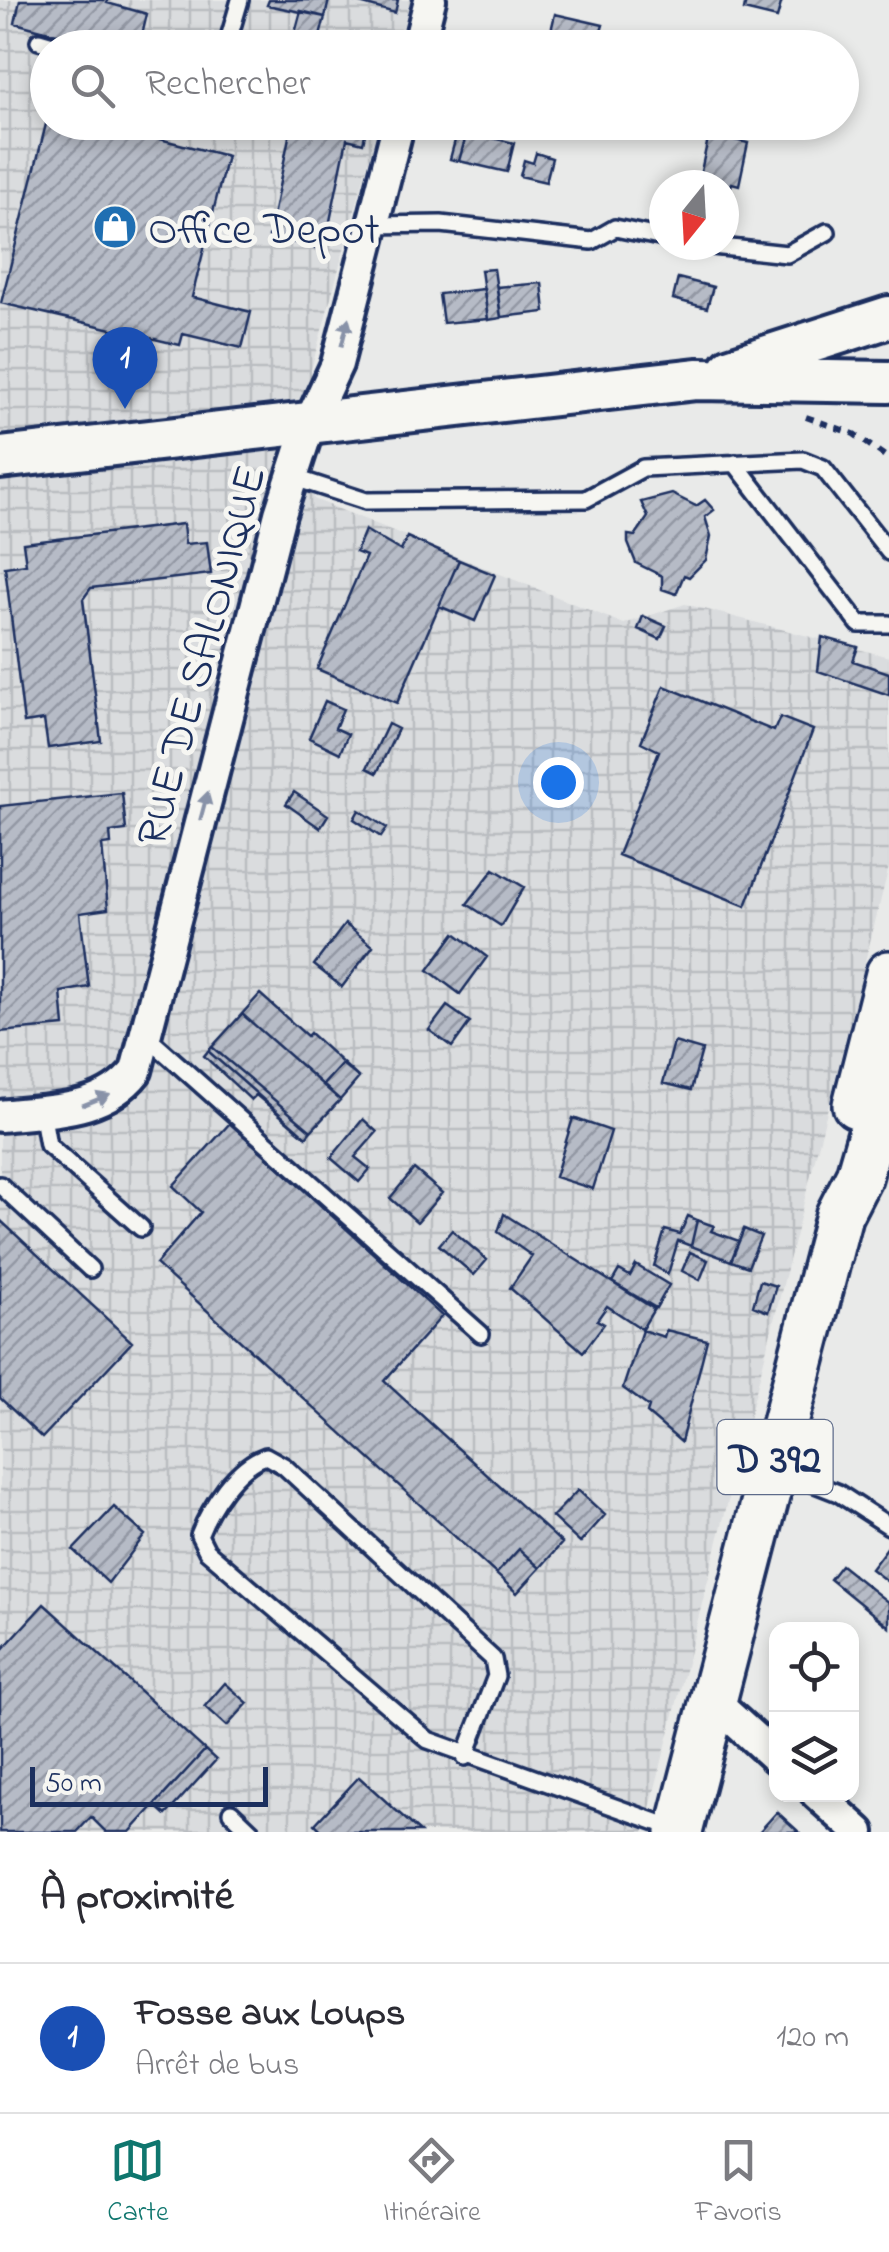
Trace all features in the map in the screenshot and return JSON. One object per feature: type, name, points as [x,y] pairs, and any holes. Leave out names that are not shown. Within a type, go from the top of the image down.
[{"type":"main road","points":[[698,379],[889,317]]},
{"type":"main road","points":[[0,458],[698,379],[889,382]]},
{"type":"main road","name":"D 392","points":[[839,1215],[839,1172],[889,974]]},
{"type":"main road","name":"D 392","points":[[679,1831],[839,1215],[858,1176],[889,1072]]},
{"type":"street","points":[[422,30],[430,0]]},
{"type":"street","name":"RUE DE SALONIQUE","points":[[0,1116],[83,1106],[120,1090],[136,1070],[292,478],[310,422],[337,364],[393,140]]},
{"type":"street","points":[[712,1700],[769,1752]]},
{"type":"street","points":[[827,1802],[860,1832]]},
{"type":"lane","points":[[231,30],[240,0]]},
{"type":"lane","points":[[372,225],[441,224],[592,241],[615,228],[649,235]]},
{"type":"lane","points":[[739,249],[787,254],[828,232]]},
{"type":"lane","points":[[736,463],[859,624],[889,624]]},
{"type":"lane","points":[[292,478],[366,501],[586,499],[643,468],[816,464],[889,552]]},
{"type":"lane","points":[[145,1035],[481,1334]]},
{"type":"lane","points":[[42,1111],[48,1145],[141,1228]]},
{"type":"lane","points":[[0,1185],[90,1270]]},
{"type":"lane","points":[[465,1757],[496,1676],[493,1658],[284,1466],[266,1456],[250,1461],[207,1515],[199,1535],[207,1550],[428,1740],[465,1757],[679,1831]]},
{"type":"lane","points":[[773,1468],[838,1494],[889,1526]]},
{"type":"lane","points":[[231,1812],[252,1832]]},
{"type":"path","points":[[854,434],[889,459]]},
{"type":"shaded area","points":[[0,0],[410,0],[402,30],[30,30],[30,140],[374,140],[311,370],[314,499],[624,624],[685,604],[889,657],[889,867],[644,1832],[0,1832]]},
{"type":"building","points":[[20,0],[108,0],[107,3],[147,14],[143,30],[42,30],[15,23]]},
{"type":"building","points":[[269,0],[329,0],[325,17],[267,5]]},
{"type":"building","points":[[349,0],[398,0],[395,13]]},
{"type":"building","points":[[746,0],[782,0],[777,18],[744,10]]},
{"type":"building","points":[[301,11],[325,17],[322,30],[296,30]]},
{"type":"building","points":[[555,14],[603,25],[602,30],[551,30]]},
{"type":"building","name":"Office Depot","points":[[42,140],[163,140],[227,156],[192,297],[251,312],[242,348],[183,334],[180,345],[1,303]]},
{"type":"building","points":[[288,140],[347,140],[324,250],[269,236]]},
{"type":"building","points":[[455,140],[465,140],[459,161],[450,159]]},
{"type":"building","points":[[465,140],[514,143],[507,172],[459,161]]},
{"type":"building","points":[[708,140],[748,143],[739,185],[739,170],[701,170]]},
{"type":"building","points":[[536,153],[552,158],[546,182],[520,176],[524,160],[533,163]]},
{"type":"building","points":[[494,269],[501,318],[488,320],[481,270]]},
{"type":"building","points":[[678,278],[713,287],[707,308],[673,299]]},
{"type":"building","points":[[542,283],[545,312],[501,317],[497,287]]},
{"type":"building","points":[[484,289],[488,319],[443,323],[439,294]]},
{"type":"building","points":[[672,494],[696,506],[705,500],[714,510],[705,517],[711,536],[706,560],[689,577],[684,575],[676,594],[662,589],[662,576],[636,563],[628,543],[628,535],[635,536],[648,517],[641,502]]},
{"type":"building","points":[[183,524],[185,544],[207,542],[211,574],[91,588],[83,599],[101,741],[48,748],[44,720],[24,723],[5,567],[26,564],[23,543]]},
{"type":"building","points":[[365,530],[401,551],[407,537],[459,560],[397,703],[317,669],[366,556],[356,552]]},
{"type":"building","points":[[459,560],[495,575],[475,621],[439,606]]},
{"type":"building","points":[[643,616],[666,626],[660,639],[638,629]]},
{"type":"building","points":[[822,637],[858,647],[853,661],[889,673],[889,695],[818,671]]},
{"type":"building","points":[[664,686],[774,731],[780,717],[813,730],[746,906],[618,855],[659,751],[641,742]]},
{"type":"building","points":[[325,701],[343,709],[335,728],[348,734],[340,753],[309,738]]},
{"type":"building","points":[[388,724],[398,729],[377,773],[367,768]]},
{"type":"building","points":[[294,792],[328,815],[320,828],[286,804]]},
{"type":"building","points":[[122,793],[126,830],[110,832],[111,844],[102,845],[108,909],[80,913],[89,987],[61,992],[64,1026],[0,1032],[0,806]]},
{"type":"building","points":[[359,810],[387,828],[381,837],[354,819]]},
{"type":"building","points":[[494,869],[524,887],[501,926],[467,904]]},
{"type":"building","points":[[345,924],[373,946],[342,987],[314,965]]},
{"type":"building","points":[[455,933],[487,957],[460,994],[428,970]]},
{"type":"building","points":[[260,994],[359,1078],[342,1064],[323,1085],[242,1014]]},
{"type":"building","points":[[447,1006],[470,1022],[452,1047],[429,1030]]},
{"type":"building","points":[[242,1014],[340,1100],[311,1131],[212,1047]]},
{"type":"building","points":[[674,1042],[702,1050],[691,1090],[663,1083]]},
{"type":"building","points":[[212,1047],[311,1131],[306,1137],[208,1051]]},
{"type":"building","points":[[208,1051],[306,1137],[256,1095],[251,1100],[204,1056]]},
{"type":"building","points":[[342,1064],[359,1078],[340,1100],[323,1085]]},
{"type":"building","points":[[573,1118],[611,1131],[593,1189],[555,1177]]},
{"type":"building","points":[[363,1119],[377,1132],[355,1157],[370,1169],[359,1182],[331,1158]]},
{"type":"building","points":[[230,1123],[442,1316],[384,1381],[562,1543],[540,1568],[519,1549],[496,1574],[156,1264],[201,1212],[173,1186]]},
{"type":"building","points":[[414,1169],[442,1193],[417,1222],[390,1198]]},
{"type":"building","points":[[504,1214],[654,1309],[642,1329],[607,1306],[597,1320],[604,1324],[583,1352],[510,1288],[532,1256],[498,1232]]},
{"type":"building","points":[[688,1216],[697,1220],[691,1246],[678,1241],[668,1274],[654,1266],[665,1230],[680,1234]]},
{"type":"building","points":[[0,1220],[132,1342],[42,1438],[0,1398]]},
{"type":"building","points":[[697,1220],[714,1226],[711,1231],[739,1241],[731,1261],[691,1246]]},
{"type":"building","points":[[744,1229],[761,1236],[748,1267],[731,1261]]},
{"type":"building","points":[[452,1230],[487,1260],[474,1275],[439,1245]]},
{"type":"building","points":[[690,1252],[708,1260],[700,1280],[682,1271]]},
{"type":"building","points":[[636,1265],[669,1285],[656,1308],[612,1282],[619,1270],[630,1276]]},
{"type":"building","points":[[760,1281],[776,1286],[768,1312],[753,1306]]},
{"type":"building","points":[[642,1330],[664,1337],[666,1330],[707,1340],[681,1442],[647,1413],[649,1407],[623,1388]]},
{"type":"building","points":[[578,1490],[605,1515],[580,1543],[552,1517]]},
{"type":"building","points":[[114,1507],[145,1535],[108,1583],[73,1550]]},
{"type":"building","points":[[889,1545],[889,1583],[871,1569]]},
{"type":"building","points":[[519,1549],[540,1568],[517,1593],[496,1574]]},
{"type":"building","points":[[841,1565],[889,1603],[889,1627],[830,1579]]},
{"type":"building","points":[[44,1604],[205,1750],[130,1832],[106,1832],[91,1817],[77,1832],[0,1832],[0,1652]]},
{"type":"building","points":[[225,1683],[248,1703],[227,1726],[205,1706]]},
{"type":"building","points":[[205,1750],[216,1760],[166,1815],[155,1805]]},
{"type":"building","points":[[359,1777],[420,1832],[323,1832],[315,1824]]},
{"type":"building","points":[[777,1812],[799,1832],[759,1832]]},
{"type":"place","name":"Office Depot","points":[[115,227]]},
{"type":"place","name":"Fosse aux Loups","points":[[125,409]]}]
